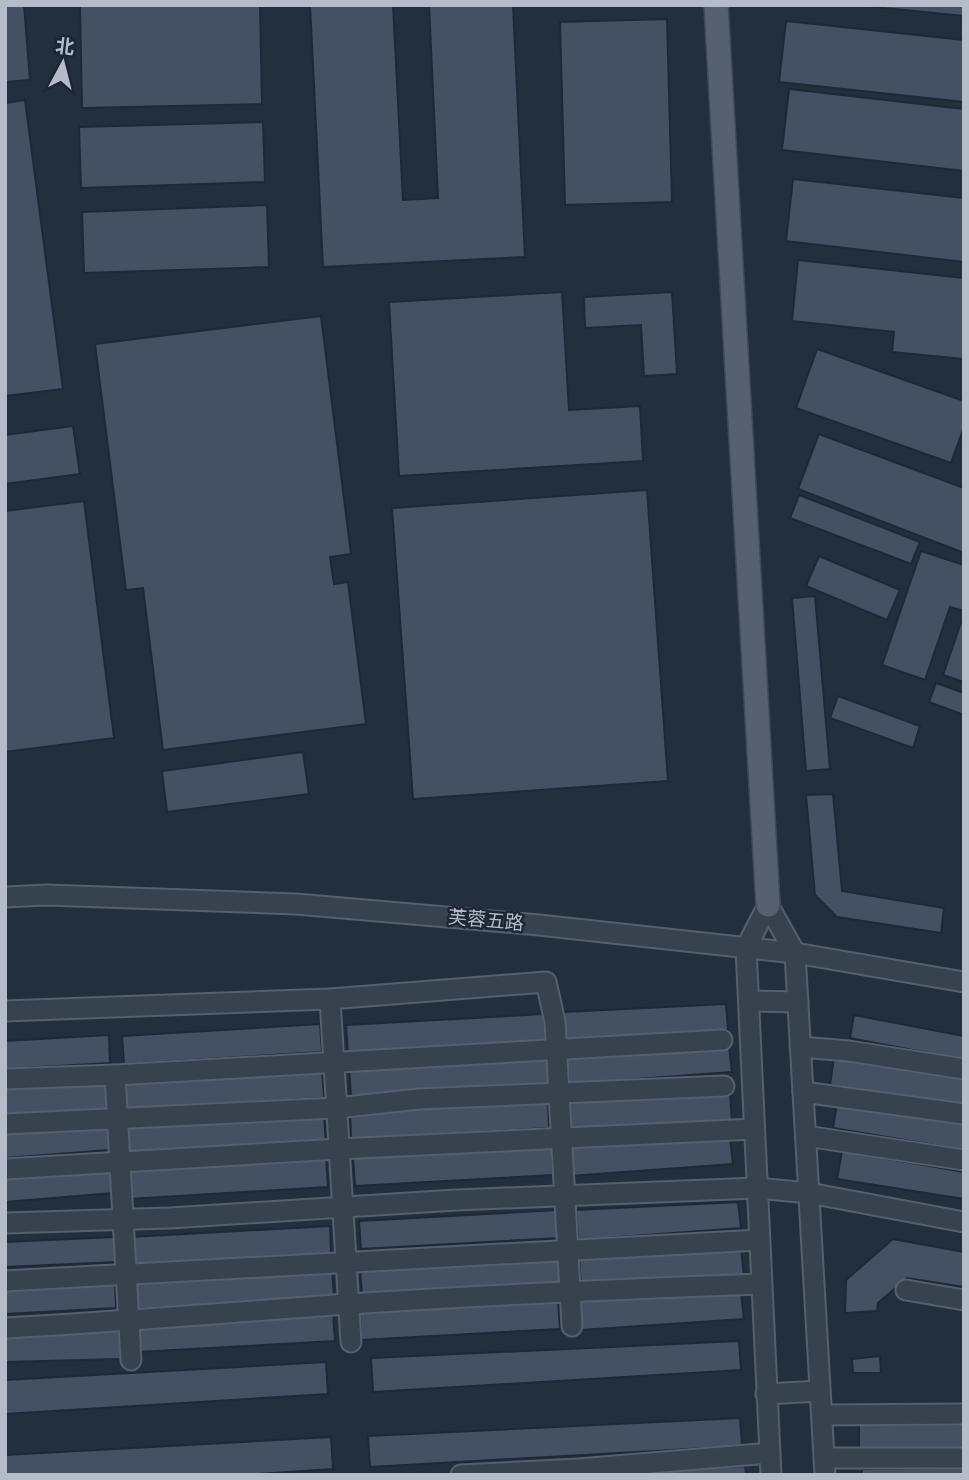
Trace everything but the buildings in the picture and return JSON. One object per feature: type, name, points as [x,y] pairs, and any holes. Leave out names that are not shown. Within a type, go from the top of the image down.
[{"type":"main road","points":[[716,5],[768,905]]},
{"type":"street","name":"芙蓉五路","points":[[5,897],[47,895],[296,904],[539,925],[795,953],[964,982]]},
{"type":"street","points":[[768,905],[746,948],[771,1475]]},
{"type":"street","points":[[768,905],[795,953],[825,1466],[964,1458]]},
{"type":"street","points":[[5,1011],[330,999],[546,982],[555,1022],[572,1326]]},
{"type":"street","points":[[330,999],[351,1342]]},
{"type":"street","points":[[749,1000],[798,1002]]},
{"type":"street","points":[[5,1079],[722,1040]]},
{"type":"street","points":[[800,1047],[849,1051],[964,1069]]},
{"type":"street","points":[[115,1075],[131,1360]]},
{"type":"street","points":[[5,1124],[336,1108],[419,1099],[724,1086]]},
{"type":"street","points":[[803,1092],[964,1114]]},
{"type":"street","points":[[5,1169],[338,1149],[754,1129]]},
{"type":"street","points":[[806,1136],[964,1160]]},
{"type":"street","points":[[5,1223],[757,1188],[809,1193],[964,1222]]},
{"type":"street","points":[[5,1281],[759,1240]]},
{"type":"street","points":[[5,1328],[570,1291],[761,1284]]},
{"type":"street","points":[[906,1290],[964,1300]]},
{"type":"street","points":[[766,1394],[820,1391]]},
{"type":"street","points":[[822,1415],[964,1414]]},
{"type":"street","points":[[461,1475],[579,1472],[769,1453]]}]
